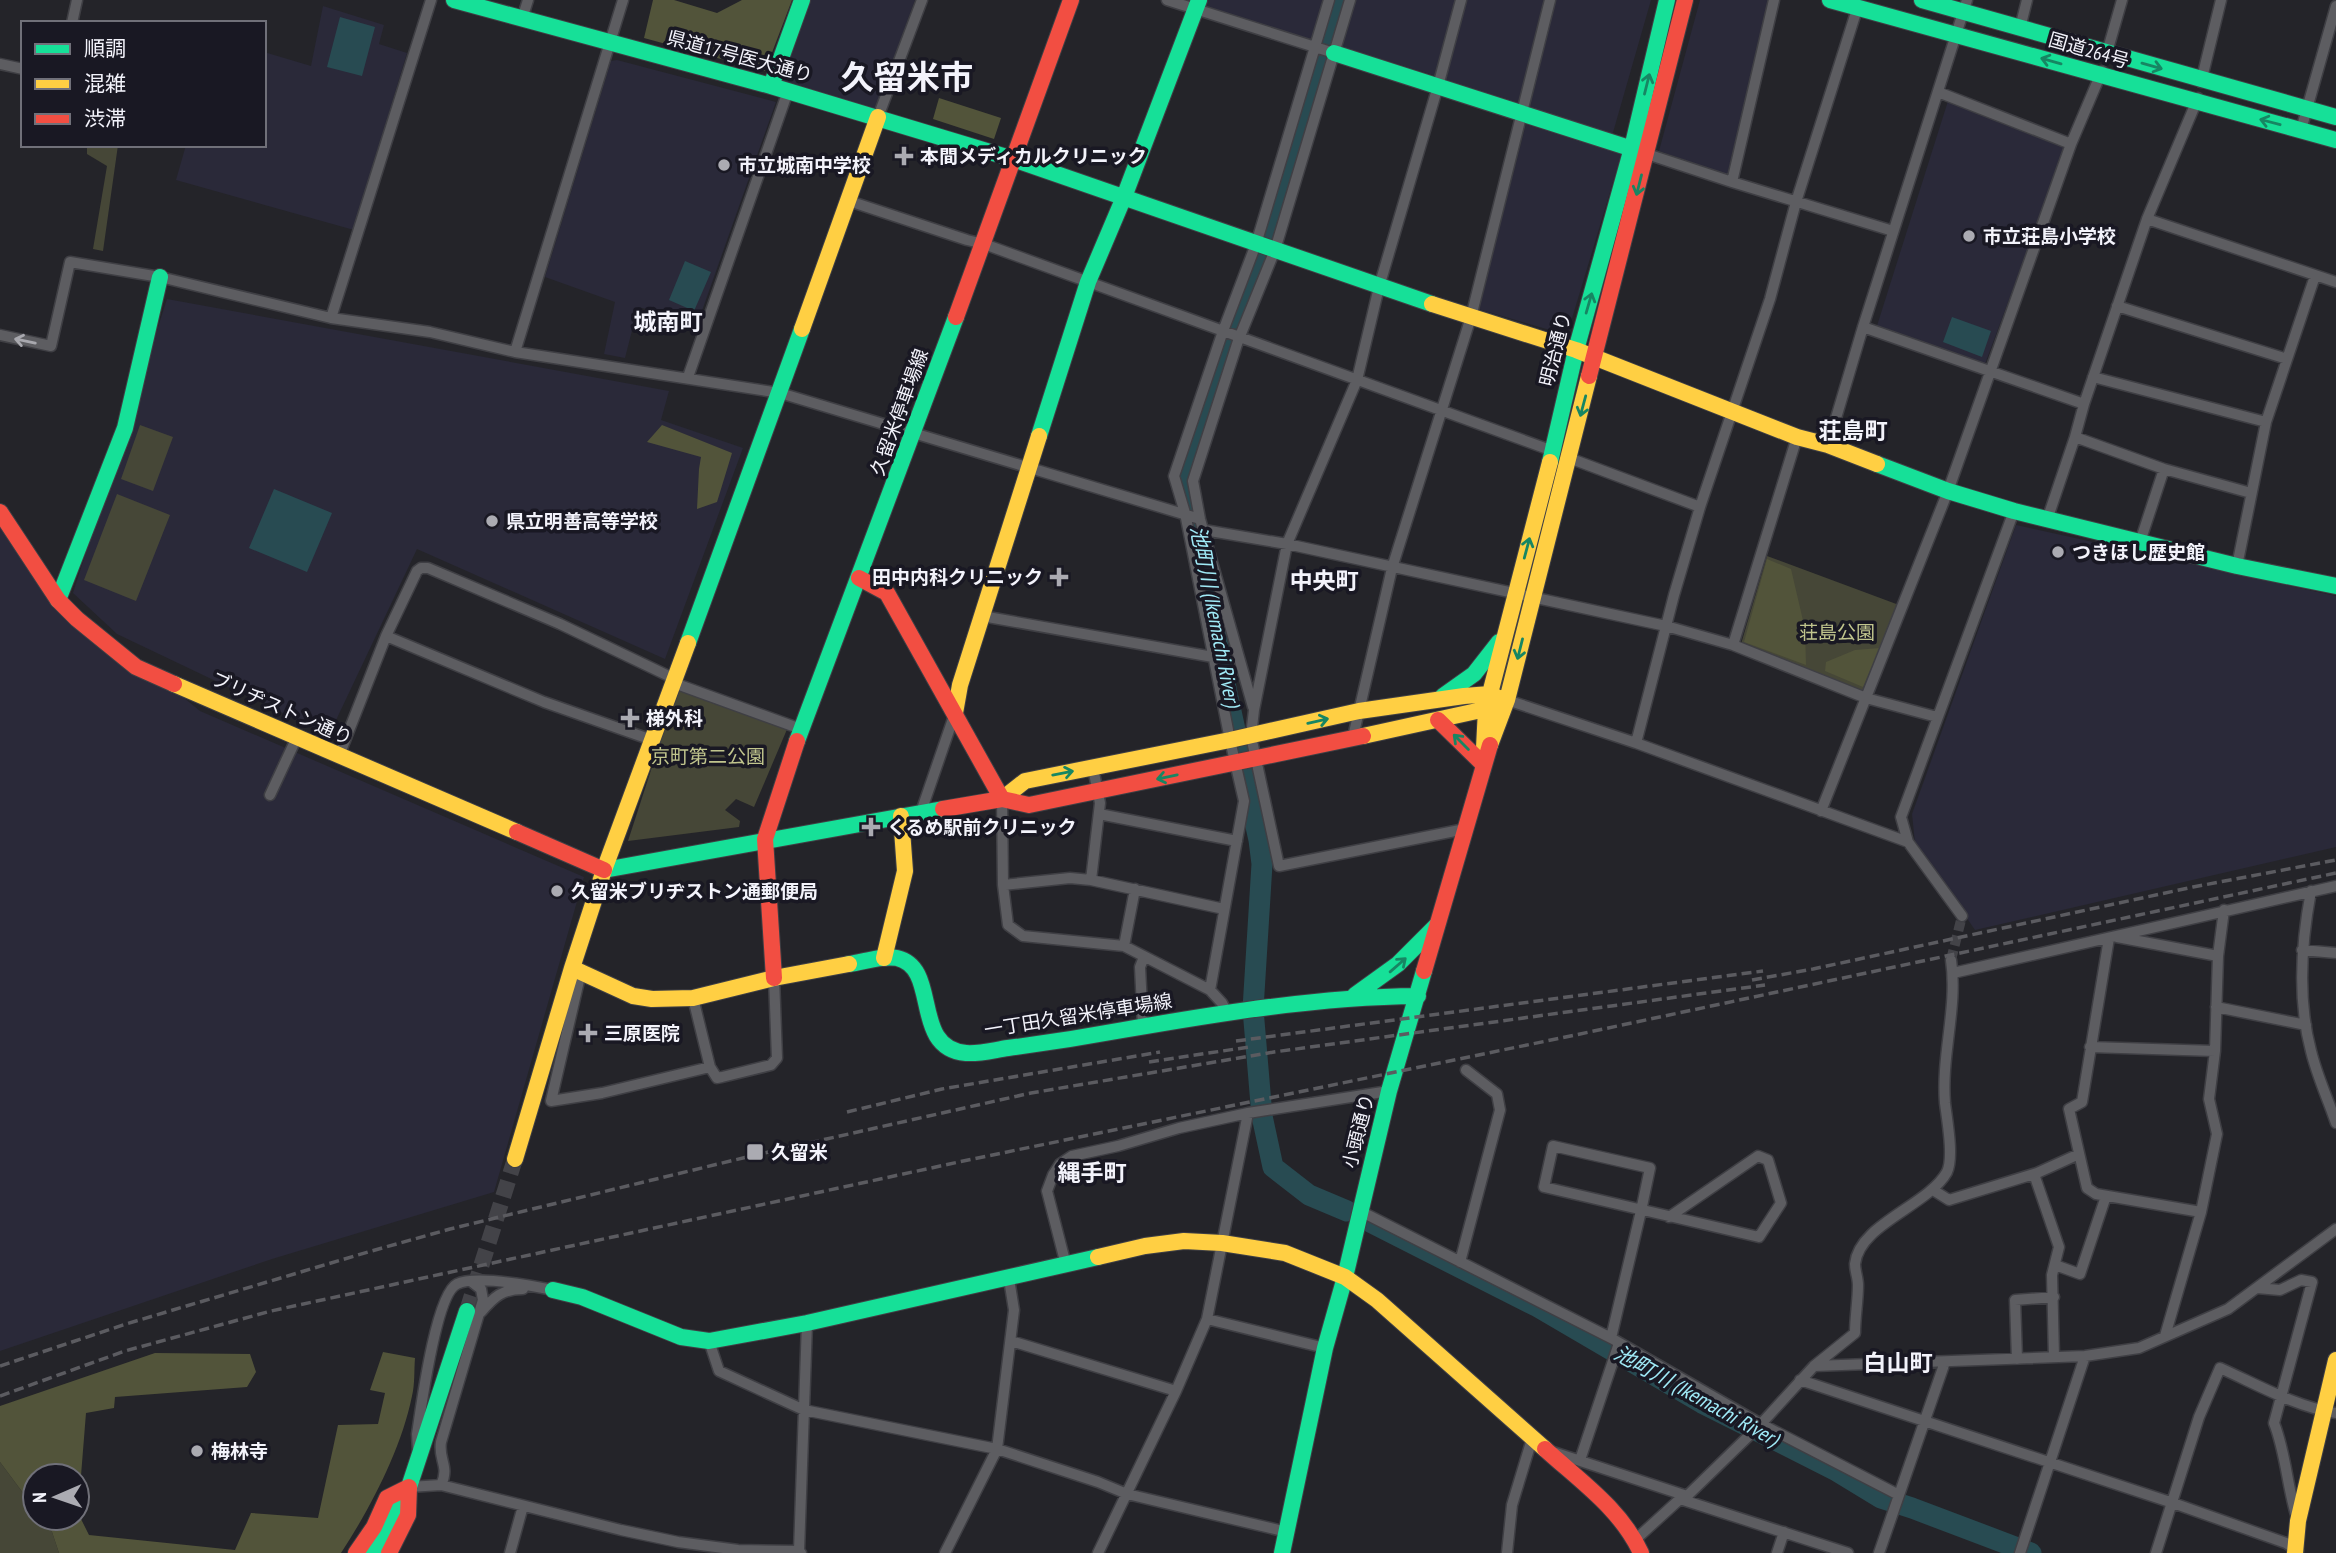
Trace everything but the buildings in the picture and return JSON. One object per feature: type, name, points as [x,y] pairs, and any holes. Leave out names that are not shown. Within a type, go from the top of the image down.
[{"type":"main road","name":"県道17号医大通り","points":[[454,0],[771,86],[1013,159],[1379,287],[1576,350],[1797,437],[1828,444],[1948,491],[2047,520],[2237,566],[2336,586]]},
{"type":"main road","points":[[771,86],[802,0]]},
{"type":"main road","name":"久留米停車場線","points":[[765,839],[802,729],[984,244],[1072,0]]},
{"type":"main road","name":"明治通り","points":[[1507,700],[1595,357],[1640,151],[1667,0]]},
{"type":"main road","name":"明治通り","points":[[1488,702],[1576,350],[1685,0]]},
{"type":"main road","name":"国道264号","points":[[1830,0],[1859,4],[2196,103],[2336,140]]},
{"type":"main road","name":"国道264号","points":[[1922,0],[1965,6],[2020,28],[2336,117]]},
{"type":"main road","points":[[955,713],[960,685],[1088,282],[1124,197],[1197,5]]},
{"type":"main road","points":[[1334,53],[1640,151]]},
{"type":"main road","points":[[515,1159],[577,970],[604,870],[780,393],[878,117]]},
{"type":"main road","points":[[58,600],[125,428],[160,277]]},
{"type":"main road","name":"ブリヂストン通り","points":[[0,512],[58,600],[136,667],[604,870]]},
{"type":"main road","points":[[859,578],[887,593],[1002,799]]},
{"type":"main road","points":[[1434,700],[1474,674],[1506,631]]},
{"type":"main road","points":[[1002,799],[1025,781],[1251,736],[1359,711],[1434,700],[1507,700],[1483,764],[1418,996]]},
{"type":"main road","points":[[604,870],[765,839],[1002,799],[1029,805],[1438,720],[1488,702]]},
{"type":"main road","points":[[1483,764],[1488,702]]},
{"type":"main road","points":[[1438,720],[1483,764]]},
{"type":"main road","points":[[577,970],[633,996],[652,999],[693,998],[774,978],[884,958],[905,871],[901,816]]},
{"type":"main road","points":[[765,839],[774,978]]},
{"type":"main road","points":[[1349,998],[1379,981],[1402,962],[1438,924]]},
{"type":"main road","name":"一丁田久留米停車場線","points":[[884,958],[901,959],[917,972],[931,1023],[939,1041],[948,1050],[965,1053],[1267,1008],[1374,995],[1418,996]]},
{"type":"main road","name":"小頭通り","points":[[1282,1553],[1325,1348],[1390,1091],[1418,996]]},
{"type":"main road","points":[[553,1290],[582,1297],[670,1333],[709,1341],[807,1323],[1009,1279],[1145,1246],[1184,1241],[1222,1243],[1285,1253],[1345,1276],[1377,1300],[1614,1511],[1639,1549]]},
{"type":"main road","points":[[373,1553],[409,1487],[472,1314]]},
{"type":"main road","points":[[2297,1552],[2298,1521],[2330,1412],[2336,1360]]},
{"type":"main road","points":[[356,1553],[374,1527],[387,1498],[409,1487]]},
{"type":"main road","points":[[389,1553],[408,1515],[409,1487]]},
{"type":"street","points":[[72,21],[77,0]]},
{"type":"street","points":[[331,318],[431,0]]},
{"type":"street","points":[[522,19],[528,0]]},
{"type":"street","points":[[515,352],[623,0]]},
{"type":"street","points":[[878,117],[922,0]]},
{"type":"street","points":[[1167,0],[1197,5],[1334,53]]},
{"type":"street","points":[[1210,990],[1244,801],[1234,763],[1185,513],[1174,476],[1223,331],[1256,244],[1329,0]]},
{"type":"street","points":[[1254,710],[1202,524],[1193,481],[1240,336],[1275,250],[1350,0]]},
{"type":"street","points":[[1461,0],[1379,287],[1357,380],[1287,544],[1251,736],[1279,866],[1465,828]]},
{"type":"street","points":[[1353,737],[1392,568],[1471,317],[1550,0]]},
{"type":"street","points":[[1732,182],[1774,0]]},
{"type":"street","points":[[2020,28],[2027,0]]},
{"type":"street","points":[[1821,811],[1948,491],[2071,144],[2101,75],[2122,0]]},
{"type":"street","points":[[2047,520],[2147,219],[2196,103],[2221,0]]},
{"type":"street","points":[[1636,743],[1700,507],[1770,299],[1796,202],[1859,4]]},
{"type":"street","points":[[1828,444],[1965,6]]},
{"type":"street","points":[[2301,130],[2336,6]]},
{"type":"street","points":[[0,64],[21,69]]},
{"type":"street","points":[[688,377],[788,91]]},
{"type":"street","points":[[1938,92],[2071,144]]},
{"type":"street","points":[[1640,151],[1893,231]]},
{"type":"street","points":[[849,201],[984,244],[1552,451]]},
{"type":"street","points":[[2147,219],[2336,282]]},
{"type":"street","points":[[0,335],[51,346],[70,262],[160,277],[331,318],[430,332],[515,352],[780,393],[1185,513],[1202,524],[1392,568],[1666,626],[1733,645],[1866,698],[1937,717]]},
{"type":"street","points":[[2237,566],[2266,422],[2315,276]]},
{"type":"street","points":[[2117,306],[2287,359]]},
{"type":"street","points":[[1863,327],[2084,404]]},
{"type":"street","points":[[2093,377],[2266,422]]},
{"type":"street","points":[[1733,645],[1797,437]]},
{"type":"street","points":[[2075,437],[2164,469],[2251,493]]},
{"type":"street","points":[[1569,458],[1700,507]]},
{"type":"street","points":[[2140,542],[2164,469]]},
{"type":"street","points":[[1962,916],[1908,842],[1901,817],[2014,511]]},
{"type":"street","points":[[340,756],[386,636],[417,571],[421,568],[428,568],[560,624],[674,681],[802,729]]},
{"type":"street","points":[[982,616],[1213,657]]},
{"type":"street","points":[[386,636],[544,702],[652,740]]},
{"type":"street","points":[[1507,700],[1636,743],[1908,842]]},
{"type":"street","points":[[921,813],[955,713]]},
{"type":"street","points":[[270,795],[297,737]]},
{"type":"street","points":[[1091,880],[1099,814],[1093,768]]},
{"type":"street","points":[[1002,799],[1003,885],[1008,925],[1023,936],[1124,946],[1210,990],[1231,1013]]},
{"type":"street","points":[[1099,814],[1237,841]]},
{"type":"street","points":[[1003,885],[1070,878],[1091,880],[1224,909]]},
{"type":"street","points":[[1952,973],[2336,886]]},
{"type":"street","points":[[1124,946],[1135,889]]},
{"type":"street","points":[[2311,891],[2302,936],[2301,979],[2311,1051],[2335,1117]]},
{"type":"street","points":[[2165,1336],[2201,1212],[2217,1134],[2209,1100],[2215,1051],[2218,956],[2224,911]]},
{"type":"street","points":[[2111,937],[2218,956]]},
{"type":"street","points":[[2111,937],[2082,1102],[2069,1110],[2087,1188],[2096,1194],[2201,1212]]},
{"type":"street","points":[[2302,950],[2336,953]]},
{"type":"street","points":[[1143,1027],[1140,967],[1144,957]]},
{"type":"street","points":[[1639,1549],[1684,1497],[1761,1424],[1800,1380],[1855,1333],[1858,1284],[1855,1264],[1861,1246],[1886,1223],[1933,1190],[1948,1169],[1945,1095],[1951,960]]},
{"type":"street","points":[[577,970],[551,1101],[602,1093],[710,1068]]},
{"type":"street","points":[[693,998],[710,1068],[717,1078],[771,1065],[777,1058],[774,978]]},
{"type":"street","points":[[2216,1007],[2306,1025]]},
{"type":"street","points":[[2090,1047],[2215,1051]]},
{"type":"street","points":[[1461,1262],[1500,1110],[1497,1094],[1466,1070]]},
{"type":"street","points":[[1066,1265],[1047,1191],[1060,1164],[1072,1156],[1248,1113],[1390,1091]]},
{"type":"street","points":[[1098,1553],[1176,1391],[1207,1319],[1248,1113]]},
{"type":"street","points":[[1580,1460],[1615,1341],[1641,1210],[1650,1168],[1553,1146],[1544,1187],[1641,1210],[1669,1217],[1759,1237],[1782,1203],[1768,1160],[1758,1156],[1669,1217]]},
{"type":"street","points":[[1933,1190],[1949,1200],[2034,1174],[2080,1154]]},
{"type":"street","points":[[2034,1174],[2059,1247],[2052,1275],[2054,1357]]},
{"type":"street","points":[[2055,1265],[2080,1274],[2106,1196]]},
{"type":"street","points":[[1360,1211],[1615,1341],[1761,1424],[1899,1495]]},
{"type":"street","points":[[1814,1367],[2085,1356],[2139,1348],[2228,1309],[2336,1229]]},
{"type":"street","points":[[945,1553],[997,1449],[1014,1310],[1009,1279]]},
{"type":"street","points":[[2257,1288],[2280,1290],[2301,1280],[2312,1282],[2273,1423],[2280,1438],[2290,1497],[2298,1521]]},
{"type":"street","points":[[440,1485],[445,1475],[445,1466],[439,1450],[472,1314],[483,1300],[481,1289],[472,1282]]},
{"type":"street","points":[[418,1461],[417,1434],[436,1328],[444,1301],[451,1289],[457,1284],[472,1282],[517,1282],[553,1290]]},
{"type":"street","points":[[472,1314],[496,1294],[512,1289],[553,1290]]},
{"type":"street","points":[[2017,1359],[2015,1300],[2054,1297]]},
{"type":"street","points":[[1207,1319],[1325,1348]]},
{"type":"street","points":[[409,1487],[440,1485],[678,1542],[738,1550],[800,1552],[807,1323]]},
{"type":"street","points":[[709,1341],[719,1371],[804,1410],[997,1449],[1127,1494],[1287,1532]]},
{"type":"street","points":[[1011,1341],[1176,1391]]},
{"type":"street","points":[[2020,1553],[2085,1356]]},
{"type":"street","points":[[1879,1553],[1945,1362]]},
{"type":"street","points":[[2156,1553],[2199,1417],[2220,1368],[2281,1395],[2330,1412]]},
{"type":"street","points":[[1800,1380],[2173,1503],[2286,1543],[2297,1552]]},
{"type":"street","points":[[1507,1553],[1512,1505],[1538,1444],[1849,1553]]},
{"type":"street","points":[[510,1553],[523,1506]]},
{"type":"street","points":[[1777,1553],[1784,1532]]},
{"type":"shaded area","points":[[808,0],[915,0],[875,111],[780,81]]},
{"type":"shaded area","points":[[1204,0],[1323,0],[1311,42],[1202,6]]},
{"type":"shaded area","points":[[1355,0],[1456,0],[1436,76],[1342,47]]},
{"type":"shaded area","points":[[1466,0],[1546,0],[1520,105],[1446,80]]},
{"type":"shaded area","points":[[1555,0],[1651,0],[1612,136],[1527,110]]},
{"type":"shaded area","points":[[1700,0],[1770,0],[1727,175],[1659,151]]},
{"type":"shaded area","points":[[323,6],[384,25],[379,44],[407,53],[354,230],[176,180],[185,147],[266,147],[266,53],[311,66]]},
{"type":"shaded area","points":[[617,60],[776,102],[698,322],[638,307],[625,358],[604,354],[615,302],[545,277],[611,61]]},
{"type":"shaded area","name":"市立荘島小学校","points":[[1948,101],[2066,147],[1985,364],[1900,334],[1876,329]]},
{"type":"shaded area","points":[[1527,120],[1623,149],[1567,335],[1478,309]]},
{"type":"shaded area","points":[[167,299],[669,391],[661,420],[743,448],[665,659],[417,549],[329,735],[117,634],[73,593]]},
{"type":"shaded area","points":[[0,522],[72,607],[200,711],[584,877],[494,1192],[272,1259],[0,1351]]},
{"type":"shaded area","points":[[2016,525],[2336,596],[2336,847],[1975,930],[1915,843],[1912,814]]},
{"type":"green space","points":[[653,0],[674,0],[717,13],[742,0],[792,0],[765,71],[644,38]]},
{"type":"green space","points":[[939,98],[1001,118],[994,139],[933,119]]},
{"type":"green space","points":[[87,147],[118,147],[103,251],[93,249],[107,166],[87,154]]},
{"type":"green space","points":[[140,425],[173,437],[153,491],[121,479]]},
{"type":"green space","points":[[662,425],[732,453],[717,502],[697,509],[701,457],[647,442]]},
{"type":"green space","points":[[117,494],[170,515],[136,601],[84,580]]},
{"type":"green space","name":"荘島公園","points":[[1767,556],[1899,605],[1864,693],[1741,644]]},
{"type":"green space","points":[[1767,559],[1791,569],[1805,629],[1806,665],[1744,642]]},
{"type":"green space","points":[[1880,648],[1863,687],[1825,671],[1826,662],[1855,650]]},
{"type":"green space","name":"京町第二公園","points":[[677,690],[788,727],[754,807],[736,799],[725,810],[740,821],[739,827],[628,841]]},
{"type":"green space","points":[[383,1352],[415,1358],[412,1396],[393,1457],[363,1517],[341,1553],[59,1553],[52,1532],[88,1532],[89,1535],[235,1550],[251,1513],[318,1518],[338,1425],[378,1424],[385,1393],[370,1390]]},
{"type":"green space","points":[[155,1353],[250,1354],[256,1372],[247,1387],[115,1397],[114,1408],[86,1413],[82,1462],[21,1462],[21,1490],[0,1462],[0,1406]]},
{"type":"green space","points":[[0,1462],[21,1490],[21,1532],[52,1532],[59,1553],[0,1553]]},
{"type":"water","points":[[340,17],[375,27],[362,76],[327,67]]},
{"type":"water","points":[[685,261],[711,272],[694,311],[669,300]]},
{"type":"water","points":[[1952,317],[1991,331],[1982,357],[1943,342]]},
{"type":"water","points":[[274,489],[332,513],[307,572],[249,548]]},
{"type":"waterway","name":"池町川 (Ikemachi River)","points":[[1339,0],[1258,264],[1186,470],[1187,487],[1262,864],[1253,1009],[1262,1116],[1273,1167],[1309,1195],[1347,1211]]},
{"type":"waterway","name":"池町川 (Ikemachi River)","points":[[1370,1222],[1538,1307],[1702,1403],[1835,1470],[1881,1498],[2031,1553]]},
{"type":"tunnel","points":[[1951,960],[1962,916]]},
{"type":"tunnel","points":[[467,1311],[515,1159]]},
{"type":"railway","points":[[1752,980],[2193,887],[2336,860]]},
{"type":"railway","points":[[0,1396],[125,1351],[271,1311],[968,1160],[1561,1038],[2336,873]]},
{"type":"railway","points":[[1236,1041],[1763,971]]},
{"type":"railway","points":[[0,1366],[126,1324],[450,1229],[751,1156],[1031,1093],[1274,1052],[1765,985]]},
{"type":"railway","points":[[1149,1062],[1249,1047]]},
{"type":"railway","points":[[847,1112],[942,1089],[1160,1052]]},
{"type":"traffic: fast","points":[[454,0],[771,86],[1013,159]]},
{"type":"traffic: fast","points":[[771,86],[802,0]]},
{"type":"traffic: fast","points":[[1039,436],[1088,282],[1124,197],[1199,0]]},
{"type":"traffic: fast","points":[[1550,462],[1576,350],[1632,148],[1667,0]]},
{"type":"traffic: fast","points":[[1830,0],[2336,140]]},
{"type":"traffic: fast","points":[[1922,0],[2336,117]]},
{"type":"traffic: fast","points":[[1334,53],[1642,152]]},
{"type":"traffic: fast","points":[[1013,159],[1432,304]]},
{"type":"traffic: fast","points":[[58,600],[125,428],[160,277]]},
{"type":"traffic: fast","points":[[797,741],[956,317]]},
{"type":"traffic: fast","points":[[688,643],[802,329]]},
{"type":"traffic: fast","points":[[1877,464],[1948,491],[2014,511],[2237,566],[2336,586]]},
{"type":"traffic: fast","points":[[1443,696],[1474,674],[1499,642]]},
{"type":"traffic: fast","points":[[604,870],[943,809]]},
{"type":"traffic: fast","points":[[1355,995],[1398,964],[1436,926]]},
{"type":"traffic: fast","points":[[849,964],[891,957],[910,965],[918,976],[931,1023],[938,1037],[949,1048],[966,1053],[1270,1007],[1344,999],[1418,996]]},
{"type":"traffic: fast","points":[[1282,1553],[1325,1348],[1345,1277],[1389,1091],[1424,971]]},
{"type":"traffic: fast","points":[[553,1290],[582,1297],[681,1337],[709,1341],[807,1323],[1098,1257]]},
{"type":"traffic: fast","points":[[373,1553],[409,1487],[467,1311]]},
{"type":"traffic: slow","points":[[802,329],[878,117]]},
{"type":"traffic: slow","points":[[1432,304],[1576,350],[1797,437],[1828,445],[1877,464]]},
{"type":"traffic: slow","points":[[1490,745],[1507,700],[1589,376]]},
{"type":"traffic: slow","points":[[955,713],[960,685],[1039,436]]},
{"type":"traffic: slow","points":[[1484,748],[1486,709],[1550,462]]},
{"type":"traffic: slow","points":[[515,1159],[604,870],[688,643]]},
{"type":"traffic: slow","points":[[174,684],[517,832]]},
{"type":"traffic: slow","points":[[1002,799],[1025,781],[1359,711],[1464,696],[1490,694],[1499,698]]},
{"type":"traffic: slow","points":[[1363,736],[1486,709],[1507,700]]},
{"type":"traffic: slow","points":[[884,958],[905,871],[901,816]]},
{"type":"traffic: slow","points":[[572,968],[633,996],[652,999],[693,998],[774,978],[849,964]]},
{"type":"traffic: slow","points":[[1098,1257],[1145,1246],[1184,1241],[1222,1243],[1285,1253],[1345,1277],[1377,1300],[1545,1449]]},
{"type":"traffic: slow","points":[[2295,1553],[2298,1521],[2336,1360]]},
{"type":"traffic: jam","points":[[956,317],[1071,0]]},
{"type":"traffic: jam","points":[[1589,376],[1685,0]]},
{"type":"traffic: jam","points":[[0,512],[58,600],[77,619],[136,667],[174,684]]},
{"type":"traffic: jam","points":[[859,578],[887,593],[1002,799]]},
{"type":"traffic: jam","points":[[1438,720],[1483,764]]},
{"type":"traffic: jam","points":[[943,809],[1002,799],[1029,805],[1363,736]]},
{"type":"traffic: jam","points":[[774,978],[765,839],[797,741]]},
{"type":"traffic: jam","points":[[1424,971],[1490,745]]},
{"type":"traffic: jam","points":[[517,832],[604,870]]},
{"type":"traffic: jam","points":[[1545,1449],[1611,1509],[1633,1537],[1641,1553]]},
{"type":"traffic: jam","points":[[356,1553],[374,1527],[387,1498],[409,1487],[408,1515],[389,1553]]},
{"type":"place","name":"本間メディカルクリニック","points":[[904,156]]},
{"type":"place","name":"市立城南中学校","points":[[724,165]]},
{"type":"place","name":"市立荘島小学校","points":[[1969,236]]},
{"type":"place","name":"県立明善高等学校","points":[[492,521]]},
{"type":"place","name":"つきほし歴史館","points":[[2058,552]]},
{"type":"place","name":"田中内科クリニック","points":[[1059,577]]},
{"type":"place","name":"梯外科","points":[[630,718]]},
{"type":"place","name":"くるめ駅前クリニック","points":[[871,827]]},
{"type":"place","name":"久留米ブリヂストン通郵便局","points":[[557,891]]},
{"type":"place","name":"三原医院","points":[[588,1033]]},
{"type":"place","name":"久留米","points":[[755,1152]]},
{"type":"place","name":"梅林寺","points":[[197,1451]]},
{"type":"district","name":"久留米市","points":[[907,77]]},
{"type":"district","name":"城南町","points":[[668,322]]},
{"type":"district","name":"荘島町","points":[[1853,431]]},
{"type":"district","name":"中央町","points":[[1324,581]]},
{"type":"district","name":"縄手町","points":[[1092,1173]]},
{"type":"district","name":"白山町","points":[[1898,1363]]}]
